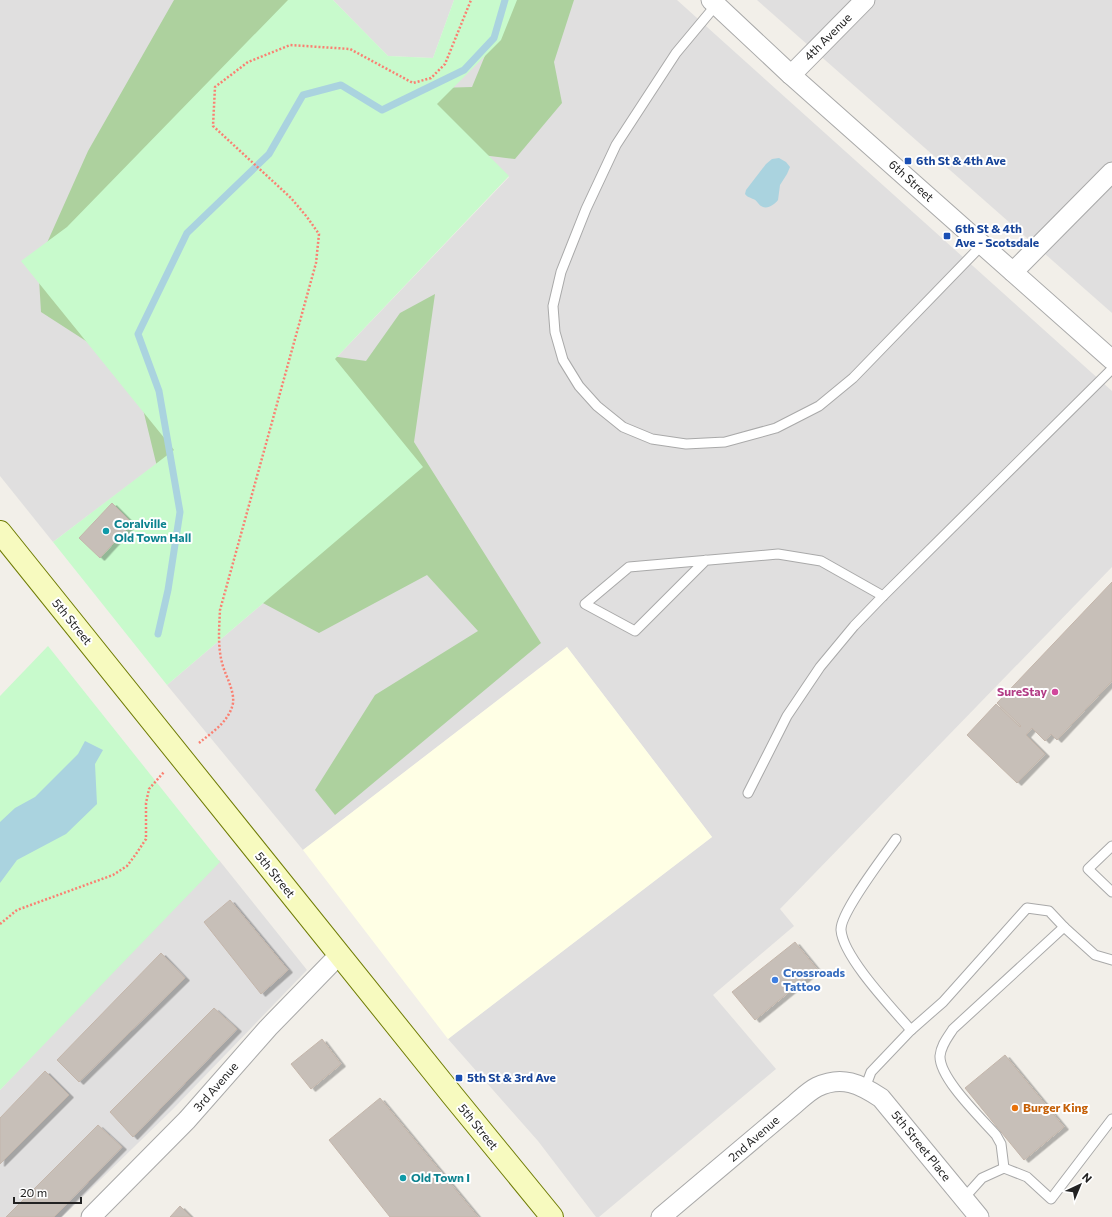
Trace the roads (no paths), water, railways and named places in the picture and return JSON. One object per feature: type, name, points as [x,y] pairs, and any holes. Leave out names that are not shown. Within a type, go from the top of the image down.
[{"type":"street","name":"4th Avenue","points":[[791,74],[865,0]]},
{"type":"street","name":"6th Street","points":[[713,3],[1112,360]]},
{"type":"street","points":[[1013,272],[1112,172]]},
{"type":"street","name":"5th Street","points":[[0,532],[552,1217]]},
{"type":"street","name":"3rd Avenue","points":[[91,1217],[187,1120],[268,1028],[339,954]]},
{"type":"street","name":"2nd Avenue","points":[[661,1217],[816,1088],[828,1083],[842,1081],[860,1086]]},
{"type":"street","name":"5th Street Place","points":[[860,1086],[881,1098],[979,1217]]},
{"type":"lane","points":[[713,3],[676,54],[616,145],[586,208],[561,272],[554,306],[555,332],[562,360],[579,386],[597,406],[623,427],[652,439],[686,444],[725,442],[776,428],[819,406],[853,378],[982,245]]},
{"type":"lane","points":[[748,793],[787,716],[816,673],[854,626],[1112,369]]},
{"type":"lane","points":[[706,560],[635,632],[585,604],[629,567],[706,560],[778,554],[821,561],[883,596]]},
{"type":"lane","points":[[896,839],[849,908],[841,930],[846,948],[861,971],[911,1030]]},
{"type":"lane","points":[[1112,846],[1088,869],[1112,892]]},
{"type":"lane","points":[[860,1086],[871,1072],[911,1030],[943,1002],[1027,908],[1049,911],[1095,955],[1112,960]]},
{"type":"lane","points":[[1004,1168],[1002,1144],[999,1139],[949,1081],[942,1068],[940,1056],[943,1043],[954,1029],[1064,927]]},
{"type":"lane","points":[[964,1198],[982,1178],[1004,1168],[1027,1177],[1051,1199],[1112,1119]]},
{"type":"water","points":[[779,158],[786,162],[790,167],[780,185],[778,200],[770,206],[763,207],[756,200],[745,194],[746,190],[766,164],[772,159]]},
{"type":"water","points":[[85,741],[103,750],[95,764],[97,804],[66,834],[17,860],[0,883],[0,822],[15,808],[35,797],[78,754]]},
{"type":"waterway","points":[[158,634],[168,590],[180,512],[159,391],[138,334],[187,233],[269,154],[303,95],[341,85],[382,110],[464,70],[494,38],[505,0]]},
{"type":"place","name":"6th St & 4th Ave","points":[[908,161]]},
{"type":"place","name":"6th St & 4th Ave - Scotsdale","points":[[947,236]]},
{"type":"place","name":"Coralville Old Town Hall","points":[[106,531]]},
{"type":"place","name":"SureStay","points":[[1055,692]]},
{"type":"place","name":"Crossroads Tattoo","points":[[775,980]]},
{"type":"place","name":"5th St & 3rd Ave","points":[[459,1078]]},
{"type":"place","name":"Burger King","points":[[1015,1108]]},
{"type":"place","name":"Old Town I","points":[[403,1178]]}]
